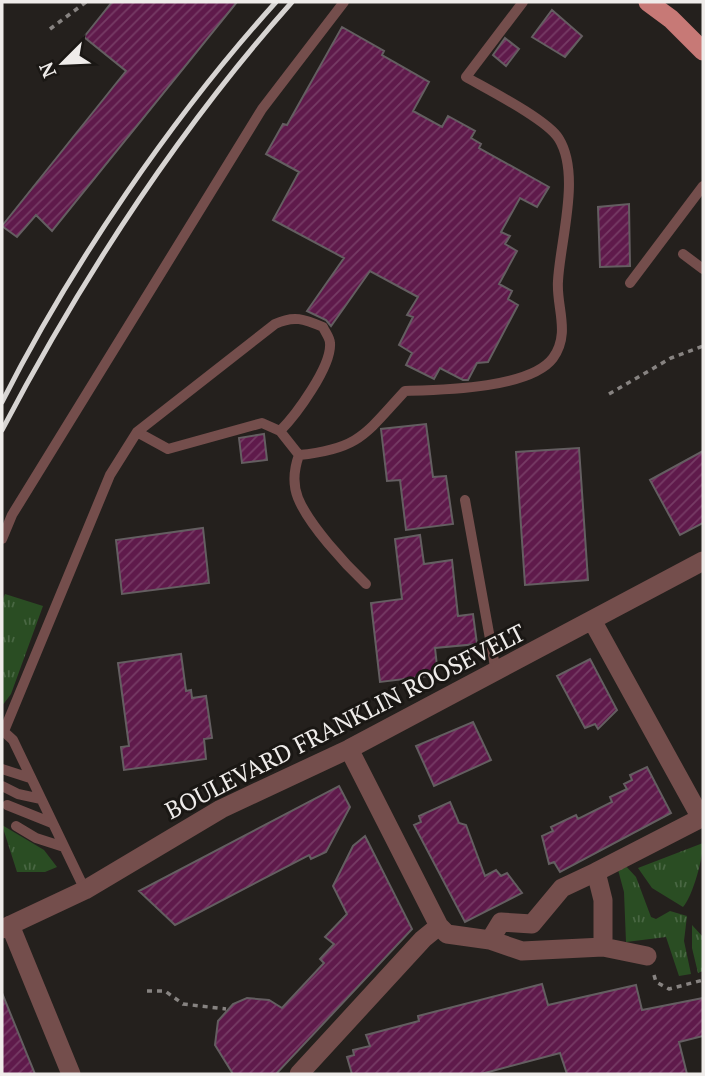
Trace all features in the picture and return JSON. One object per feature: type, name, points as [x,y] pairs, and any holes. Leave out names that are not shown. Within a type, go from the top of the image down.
[{"type":"main road","points":[[648,2],[671,19],[703,51]]},
{"type":"main road","points":[[671,19],[703,32]]},
{"type":"street","name":"BOULEVARD FRANKLIN ROOSEVELT","points":[[6,927],[85,890],[221,809],[349,749],[593,622],[703,561]]},
{"type":"street","points":[[490,940],[501,922],[532,924],[562,888],[701,818],[593,622]]},
{"type":"street","points":[[349,749],[439,926],[447,934],[490,940],[522,951],[603,947],[647,956]]},
{"type":"street","points":[[596,872],[603,900],[603,947]]},
{"type":"street","points":[[299,1074],[423,939],[439,926]]},
{"type":"street","points":[[6,927],[71,1074]]},
{"type":"lane","points":[[2,539],[12,515],[222,171],[262,109],[344,2]]},
{"type":"lane","points":[[299,455],[334,452],[362,436],[405,391],[473,389],[534,371],[552,359],[564,325],[557,284],[569,174],[559,138],[518,106],[466,77],[523,2]]},
{"type":"lane","points":[[630,282],[703,187]]},
{"type":"lane","points":[[682,254],[703,269]]},
{"type":"lane","points":[[85,890],[13,740],[3,730],[110,475],[137,432],[275,324],[289,317],[302,318],[323,327],[330,343],[327,360],[296,415],[280,431]]},
{"type":"lane","points":[[137,432],[168,449],[262,423],[280,431],[299,455]]},
{"type":"lane","points":[[299,455],[293,472],[298,498],[341,559],[366,584]]},
{"type":"lane","points":[[465,500],[496,672]]},
{"type":"lane","points":[[2,769],[30,778]]},
{"type":"lane","points":[[2,786],[18,794],[41,799]]},
{"type":"lane","points":[[7,805],[52,823]]},
{"type":"lane","points":[[16,826],[36,838],[64,847]]},
{"type":"path","points":[[50,29],[86,2]]},
{"type":"path","points":[[609,394],[671,358],[703,346]]},
{"type":"path","points":[[647,956],[656,982],[669,989],[703,980]]},
{"type":"path","points":[[147,991],[165,990],[183,1004],[226,1009]]},
{"type":"green space","points":[[5,594],[43,606],[11,694],[2,706],[2,601]]},
{"type":"green space","points":[[2,825],[44,850],[57,867],[45,872],[17,872]]},
{"type":"green space","points":[[703,843],[697,876],[683,907],[652,888],[638,868]]},
{"type":"green space","points":[[623,863],[636,877],[651,917],[656,919],[670,911],[687,916],[684,941],[691,974],[679,976],[666,937],[626,942],[624,892],[617,866]]},
{"type":"green space","points":[[692,925],[703,937],[703,971],[698,973],[692,948]]},
{"type":"building","points":[[112,2],[237,2],[52,231],[36,215],[17,237],[2,226],[126,71],[84,37]]},
{"type":"building","points":[[552,10],[582,36],[565,57],[532,37]]},
{"type":"building","points":[[342,27],[384,51],[382,55],[429,82],[413,111],[442,127],[448,116],[475,131],[471,138],[481,144],[479,148],[549,187],[537,207],[520,198],[501,232],[510,236],[505,244],[517,251],[499,284],[512,291],[508,299],[518,305],[488,362],[477,363],[468,380],[440,368],[434,379],[406,365],[412,353],[399,345],[413,317],[407,315],[418,297],[370,271],[331,326],[326,320],[307,311],[344,258],[273,220],[299,172],[266,154],[283,124],[287,125]]},
{"type":"building","points":[[505,38],[519,49],[506,66],[493,55]]},
{"type":"building","points":[[629,204],[630,266],[600,267],[598,207]]},
{"type":"building","points":[[426,424],[433,477],[446,476],[453,524],[406,530],[400,480],[387,481],[381,429]]},
{"type":"building","points":[[264,434],[267,460],[242,463],[239,438]]},
{"type":"building","points":[[579,448],[588,580],[525,585],[516,452]]},
{"type":"building","points":[[703,451],[703,523],[680,535],[650,480]]},
{"type":"building","points":[[203,528],[209,583],[122,594],[116,540]]},
{"type":"building","points":[[420,535],[424,564],[452,560],[458,616],[473,614],[477,644],[435,648],[438,675],[380,682],[371,603],[402,599],[395,539]]},
{"type":"building","points":[[181,654],[186,691],[191,690],[192,698],[206,696],[212,738],[204,739],[206,759],[124,770],[121,747],[129,746],[118,663]]},
{"type":"building","points":[[590,659],[617,710],[598,729],[595,724],[585,728],[557,676]]},
{"type":"building","points":[[473,722],[491,760],[434,786],[416,746]]},
{"type":"building","points":[[647,767],[671,813],[560,872],[554,862],[549,864],[542,836],[553,831],[551,827],[576,815],[578,819],[612,802],[610,797],[627,789],[624,784],[632,780],[630,775]]},
{"type":"building","points":[[339,786],[350,807],[326,852],[311,859],[309,855],[175,925],[139,891]]},
{"type":"building","points":[[450,802],[459,823],[466,825],[485,876],[496,870],[501,876],[507,873],[522,893],[465,922],[414,825],[421,822],[419,816]]},
{"type":"building","points":[[365,836],[412,929],[276,1074],[233,1074],[215,1045],[218,1021],[233,1004],[247,998],[269,1000],[282,1008],[324,963],[320,959],[334,944],[325,937],[347,914],[333,886],[353,846]]},
{"type":"building","points":[[542,984],[548,1005],[636,985],[642,1010],[703,998],[703,1036],[679,1042],[687,1074],[567,1074],[560,1053],[481,1074],[352,1074],[347,1057],[354,1055],[353,1050],[370,1046],[366,1035],[419,1021],[418,1016]]},
{"type":"building","points":[[2,993],[35,1074],[2,1074]]},
{"type":"railway","points":[[2,402],[60,297],[126,193],[199,94],[276,2]]},
{"type":"railway","points":[[2,430],[65,317],[134,207],[209,102],[292,2]]}]
